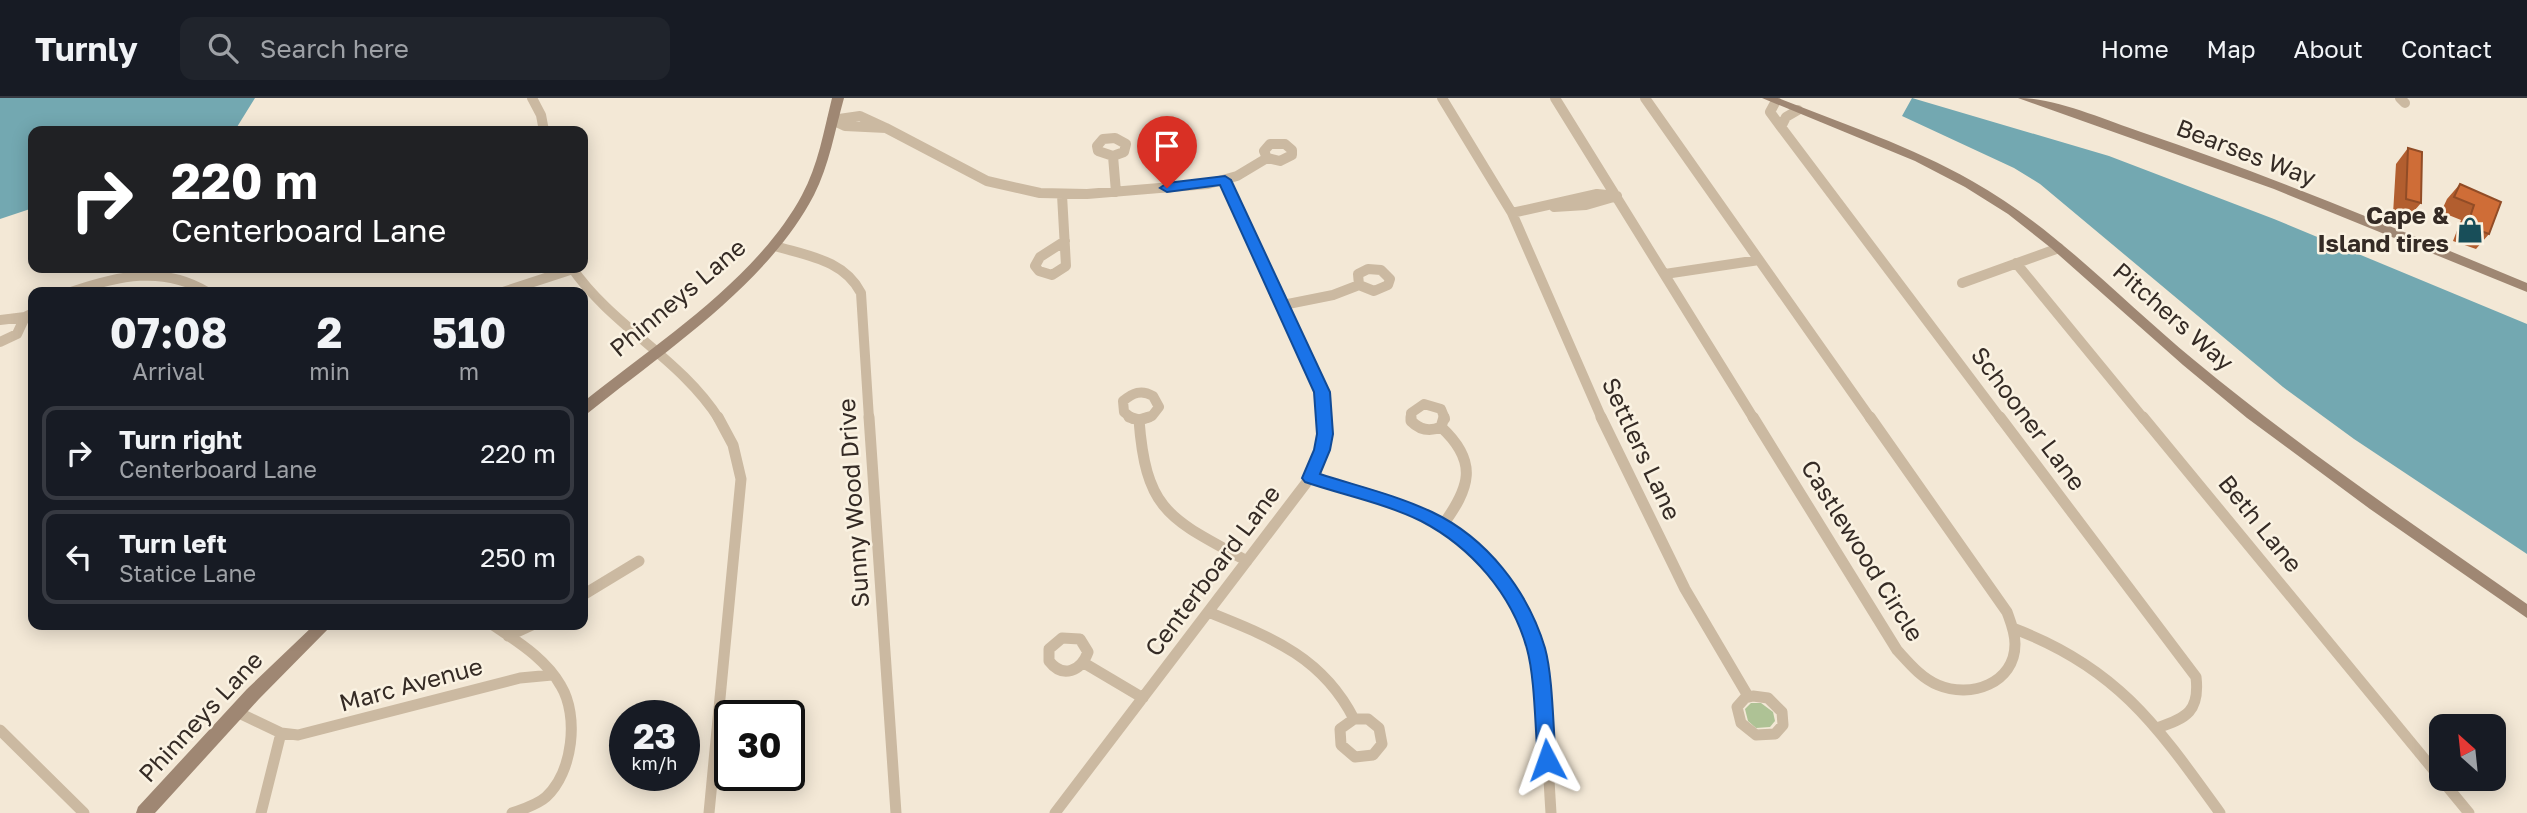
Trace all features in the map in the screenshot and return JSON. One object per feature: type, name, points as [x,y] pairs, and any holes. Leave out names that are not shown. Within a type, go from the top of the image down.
[{"type":"main road","name":"Phinneys Lane","points":[[588,405],[722,299],[775,246],[808,195],[818,170],[838,98]]},
{"type":"main road","name":"Bearses Way","points":[[2024,98],[2226,167],[2527,288]]},
{"type":"main road","name":"Pitchers Way","points":[[1772,100],[1939,168],[2012,211],[2059,248],[2188,362],[2252,414],[2527,612]]},
{"type":"main road","name":"Phinneys Lane","points":[[144,813],[237,712],[319,630]]},
{"type":"street","points":[[532,98],[541,115],[543,126]]},
{"type":"street","name":"Settlers Lane","points":[[1442,98],[1512,213],[1621,462],[1685,589],[1748,696]]},
{"type":"street","name":"Castlewood Circle","points":[[1555,98],[1886,633],[1910,663],[1927,679],[1944,687],[1969,691],[1983,689],[2000,678],[2012,660],[2016,645],[2015,629]]},
{"type":"street","points":[[1645,98],[2007,612],[2015,629],[2042,638],[2086,661],[2121,688],[2157,728],[2220,813]]},
{"type":"street","name":"Schooner Lane","points":[[1772,100],[1770,112],[1781,127],[2196,677],[2199,696],[2193,711],[2176,722],[2157,728]]},
{"type":"street","points":[[1781,127],[1786,117],[1798,110]]},
{"type":"street","points":[[832,120],[845,126],[886,128],[987,181],[1023,191],[1062,195],[1208,184],[1225,180],[1267,158]]},
{"type":"street","points":[[1113,156],[1115,192]]},
{"type":"street","name":"Centerboard Lane","points":[[1055,813],[1310,478],[1322,450],[1325,434],[1322,392],[1225,180]]},
{"type":"street","points":[[1062,195],[1065,242]]},
{"type":"street","points":[[1512,213],[1602,203],[1617,196]]},
{"type":"street","name":"Sunny Wood Drive","points":[[775,246],[845,270],[855,278],[862,293],[896,813]]},
{"type":"street","points":[[1962,283],[2059,248]]},
{"type":"street","points":[[1665,274],[1759,260]]},
{"type":"street","name":"Beth Lane","points":[[2016,263],[2469,813]]},
{"type":"street","points":[[517,287],[558,273]]},
{"type":"street","points":[[576,273],[587,287]]},
{"type":"street","points":[[87,287],[114,278],[152,274],[187,280],[199,287]]},
{"type":"street","points":[[1283,305],[1334,295],[1359,285]]},
{"type":"street","points":[[588,289],[600,304],[657,350],[719,417],[739,461],[740,488],[729,628],[709,813]]},
{"type":"street","points":[[0,320],[28,315]]},
{"type":"street","points":[[0,342],[18,334],[28,317]]},
{"type":"street","points":[[1139,420],[1143,469],[1159,503],[1179,521],[1247,561]]},
{"type":"street","points":[[1441,427],[1460,447],[1468,473],[1461,500],[1442,526]]},
{"type":"street","points":[[1310,478],[1395,503],[1442,526],[1467,543],[1499,575],[1526,620],[1537,651],[1542,681],[1551,813]]},
{"type":"street","points":[[588,592],[639,561]]},
{"type":"street","points":[[1208,612],[1280,643],[1305,657],[1339,690],[1354,719]]},
{"type":"street","points":[[500,630],[552,675],[566,696],[569,716],[565,762],[548,794],[539,802],[512,813]]},
{"type":"street","points":[[509,636],[522,630]]},
{"type":"street","points":[[1084,663],[1143,698]]},
{"type":"street","name":"Marc Avenue","points":[[281,733],[298,735],[520,678],[552,675]]},
{"type":"street","points":[[237,712],[281,733],[261,813]]},
{"type":"street","points":[[0,730],[85,813]]},
{"type":"green space","points":[[1751,703],[1761,703],[1773,712],[1775,721],[1770,727],[1756,728],[1748,721],[1745,709]]},
{"type":"water","points":[[0,98],[255,98],[238,126],[28,126],[28,210],[0,219]]},
{"type":"water","points":[[1912,98],[2109,156],[2274,219],[2527,324],[2527,554],[2354,439],[2283,387],[2040,184],[2014,168],[1902,116]]},
{"type":"building","points":[[2408,148],[2422,152],[2421,203],[2406,199]]},
{"type":"building","points":[[2460,184],[2501,202],[2489,234],[2467,226],[2474,205],[2454,197]]},
{"type":"place","name":"Cape & Island tires","points":[[2470,230]]},
{"type":"route","points":[[1167,188],[1225,180],[1322,392],[1325,434],[1322,450],[1310,478],[1395,503],[1429,517],[1479,553],[1509,588],[1526,620],[1537,651],[1542,681],[1547,760]]}]
